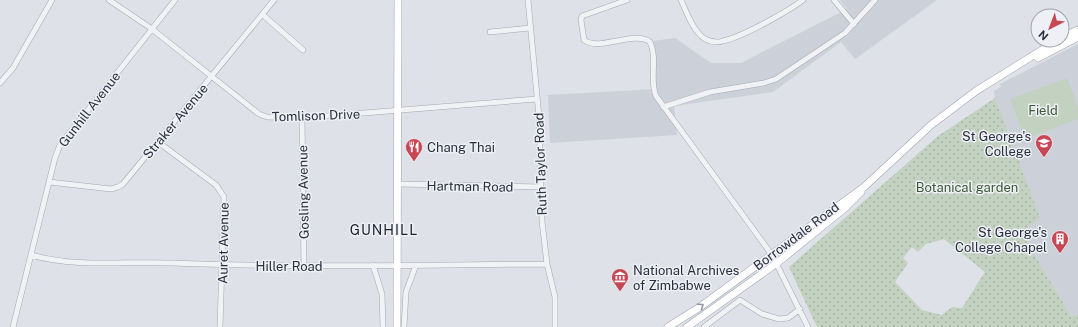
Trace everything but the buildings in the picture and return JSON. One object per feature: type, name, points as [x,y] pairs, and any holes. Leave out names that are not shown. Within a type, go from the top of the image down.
[{"type":"main road","points":[[397,327],[398,0]]},
{"type":"main road","name":"Borrowdale Road","points":[[1017,66],[1036,58],[1078,36]]},
{"type":"main road","name":"Borrowdale Road","points":[[687,327],[777,263],[845,208],[864,187],[931,125],[991,81],[1045,48]]},
{"type":"main road","name":"Borrowdale Road","points":[[668,327],[700,307],[864,187]]},
{"type":"street","points":[[0,83],[13,68],[52,0]]},
{"type":"street","name":"Tomlison Drive","points":[[109,0],[152,29],[264,116],[302,118],[537,99]]},
{"type":"street","name":"Gunhill Avenue","points":[[13,327],[57,151],[65,136],[175,0]]},
{"type":"street","name":"Straker Avenue","points":[[49,182],[100,188],[118,188],[128,179],[274,0]]},
{"type":"street","name":"Ruth Taylor Road","points":[[528,0],[537,99],[542,221],[547,264],[555,297],[555,327]]},
{"type":"street","points":[[627,0],[582,16],[582,36],[584,40],[589,43],[635,39],[645,39],[650,42],[654,65],[654,91],[663,107],[772,255],[808,327]]},
{"type":"street","points":[[681,0],[697,31],[706,39],[714,42],[723,42],[785,12],[803,0]]},
{"type":"street","points":[[834,0],[854,24]]},
{"type":"street","points":[[663,107],[710,92],[764,83],[776,79],[838,39],[854,24],[875,0]]},
{"type":"street","points":[[263,15],[303,50]]},
{"type":"street","points":[[490,32],[530,28]]},
{"type":"street","name":"Gosling Avenue","points":[[302,118],[304,266]]},
{"type":"street","name":"Auret Avenue","points":[[158,142],[216,184],[221,191],[225,202],[220,327]]},
{"type":"street","name":"Hartman Road","points":[[398,184],[541,187]]},
{"type":"street","name":"Hiller Road","points":[[31,255],[53,261],[75,264],[171,263],[223,266],[547,264]]},
{"type":"street","points":[[373,265],[382,294],[383,327]]},
{"type":"street","points":[[404,327],[406,292],[416,265]]},
{"type":"street","points":[[704,327],[740,300],[762,314],[779,319],[788,318],[800,310]]},
{"type":"shaded area","points":[[840,0],[937,0],[855,59],[841,42],[773,92],[674,106],[677,135],[550,143],[548,95],[656,89],[653,41],[675,38],[711,63],[741,63],[847,9]]},
{"type":"shaded area","name":"St George's College","points":[[1078,44],[1078,315],[1071,316],[1021,232],[1007,130],[995,98],[994,91],[1001,87],[1000,84]]},
{"type":"green space","name":"Field","points":[[1067,78],[1078,108],[1078,119],[1025,139],[1010,99]]},
{"type":"green space","name":"Botanical garden","points":[[995,98],[1040,218],[1021,232],[1071,316],[1078,315],[1078,327],[817,327],[789,267],[938,136]],"holes":[[[944,239],[985,272],[962,308],[952,307],[942,315],[922,310],[895,282],[908,263],[903,258],[912,247],[918,252],[926,244]]]},
{"type":"place","name":"St George's College","points":[[1044,158]]},
{"type":"place","name":"Chang Thai","points":[[414,162]]},
{"type":"place","name":"St George's College Chapel","points":[[1060,254]]},
{"type":"place","name":"National Archives of Zimbabwe","points":[[620,292]]},
{"type":"district","name":"GUNHILL","points":[[384,230]]}]
